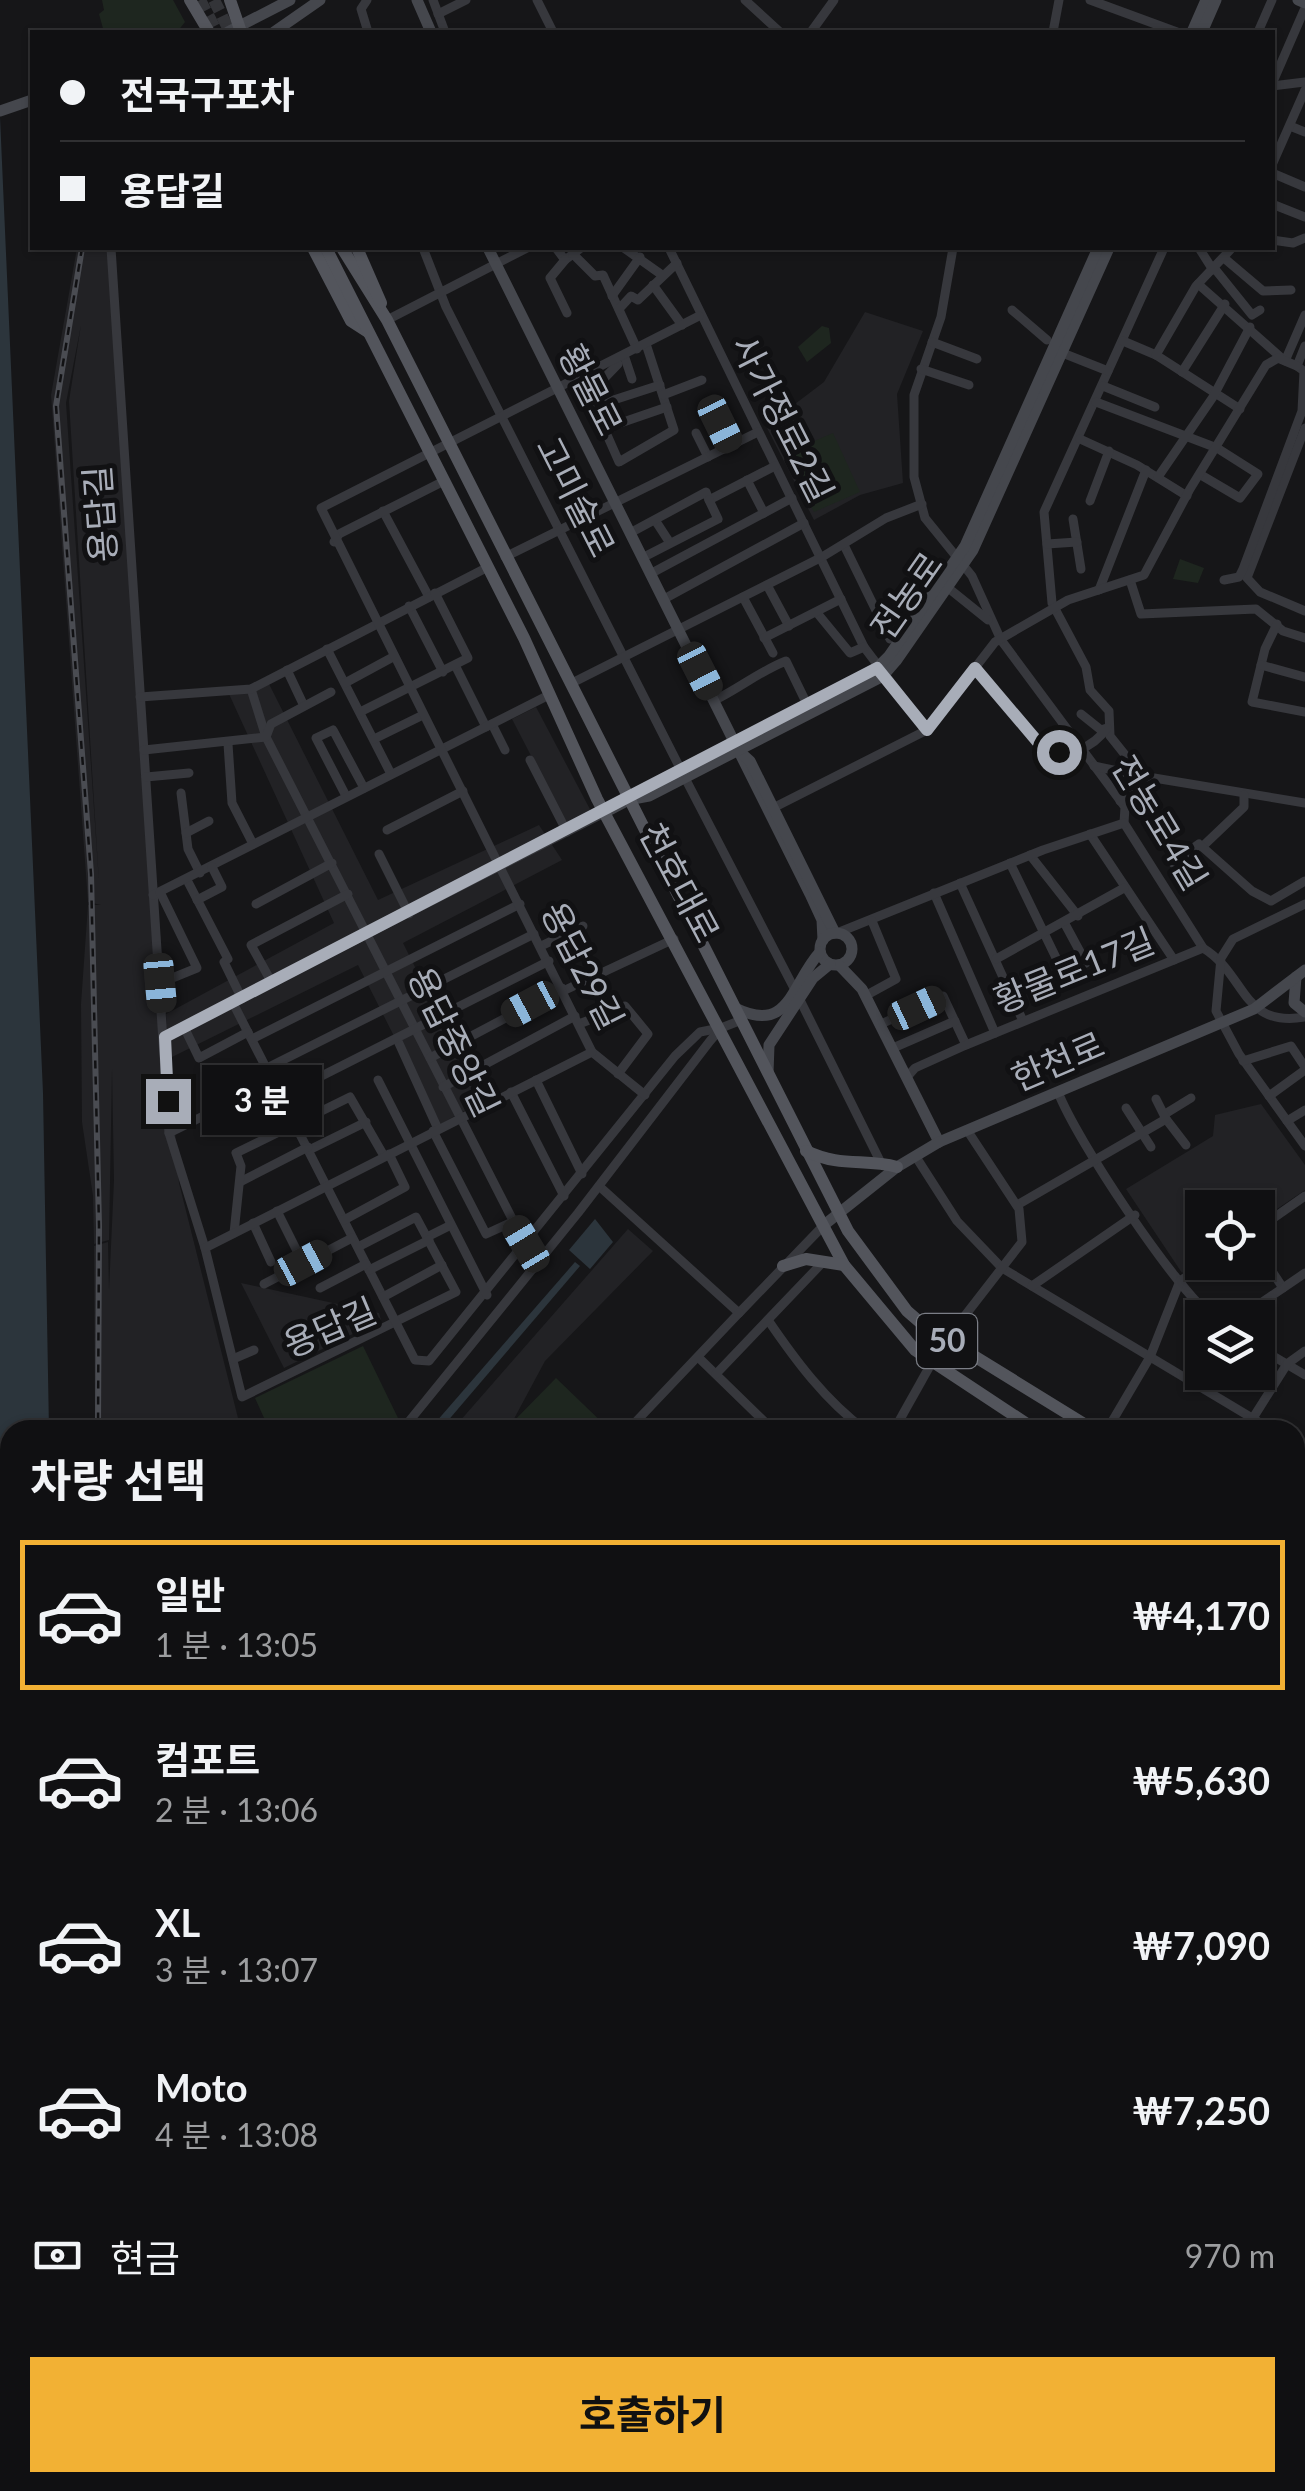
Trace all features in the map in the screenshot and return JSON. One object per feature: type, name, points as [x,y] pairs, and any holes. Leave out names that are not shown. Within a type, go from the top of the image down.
[{"type":"main road","points":[[190,0],[208,30]]},
{"type":"main road","points":[[230,0],[236,30]]},
{"type":"main road","points":[[238,30],[290,0]]},
{"type":"main road","points":[[417,0],[430,30]]},
{"type":"main road","points":[[1193,30],[1206,0]]},
{"type":"main road","points":[[1203,30],[1216,0]]},
{"type":"main road","points":[[278,4],[315,2]]},
{"type":"main road","points":[[277,30],[315,2]]},
{"type":"main road","points":[[0,112],[30,101]]},
{"type":"main road","points":[[315,250],[351,321],[370,334]]},
{"type":"main road","name":"천호대로","points":[[327,250],[488,567],[606,812],[844,1265],[899,1334],[931,1364],[1020,1420]]},
{"type":"main road","name":"천호대로","points":[[343,250],[386,320],[504,558],[629,800],[643,819],[837,1212],[906,1311],[946,1340],[1078,1420]]},
{"type":"main road","points":[[358,250],[386,320]]},
{"type":"main road","name":"황물로","points":[[489,250],[822,920],[821,946]]},
{"type":"main road","name":"전농로","points":[[606,812],[880,672],[947,587],[1097,250]]},
{"type":"main road","name":"전농로","points":[[1054,348],[1108,250]]},
{"type":"main road","name":"전농로","points":[[880,672],[959,561]]},
{"type":"main road","name":"황물로","points":[[737,747],[750,761],[827,915],[844,930]]},
{"type":"main road","points":[[768,1077],[769,1045],[821,946],[844,930],[863,992],[938,1142]]},
{"type":"main road","points":[[821,946],[863,992]]},
{"type":"main road","points":[[736,1014],[764,1018],[793,1000],[816,975],[838,966],[851,948]]},
{"type":"main road","points":[[1300,974],[1294,1003],[1305,1014]]},
{"type":"main road","name":"한천로","points":[[824,1225],[897,1167],[938,1142],[1222,1024],[1254,1009],[1300,974]]},
{"type":"main road","points":[[806,1151],[854,1166],[881,1163],[897,1167]]},
{"type":"main road","points":[[783,1266],[806,1259],[844,1265]]},
{"type":"street","points":[[367,0],[361,9],[367,30]]},
{"type":"street","points":[[432,0],[443,30]]},
{"type":"street","points":[[438,14],[466,0]]},
{"type":"street","points":[[538,0],[553,30]]},
{"type":"street","points":[[745,0],[778,30]]},
{"type":"street","points":[[812,30],[834,0]]},
{"type":"street","points":[[1053,30],[1060,0]]},
{"type":"street","points":[[1090,0],[1171,30]]},
{"type":"street","points":[[1259,30],[1272,0]]},
{"type":"street","points":[[1275,77],[1303,4]]},
{"type":"street","points":[[1275,86],[1304,94],[1275,158]]},
{"type":"street","points":[[1290,126],[1305,132]]},
{"type":"street","points":[[1275,174],[1305,186]]},
{"type":"street","points":[[1275,205],[1305,217]]},
{"type":"street","points":[[1275,240],[1293,243],[1305,238]]},
{"type":"street","name":"용답길","points":[[111,250],[157,894],[169,1133],[205,1248],[242,1397],[397,1324],[415,1360],[429,1361],[487,1295],[675,1056],[700,1032],[721,1028],[736,1014]]},
{"type":"street","name":"고미술로","points":[[423,250],[440,292],[625,656],[793,1000],[881,1163]]},
{"type":"street","points":[[386,320],[523,250]]},
{"type":"street","points":[[628,250],[662,275]]},
{"type":"street","name":"사가정로2길","points":[[669,250],[864,647],[927,730]]},
{"type":"street","name":"전농로4길","points":[[953,250],[941,317],[914,395],[914,477],[933,532],[959,561],[1001,640],[1120,801],[1124,823],[1204,948],[1221,958],[1254,1009]]},
{"type":"street","points":[[1142,776],[1120,752],[1107,728],[1109,711],[1090,690],[1086,666],[1052,604],[1044,512],[1163,250]]},
{"type":"street","points":[[1200,250],[1252,315],[1260,310]]},
{"type":"street","points":[[1156,356],[1198,284],[1230,250]]},
{"type":"street","points":[[567,313],[550,278],[573,254],[578,265],[594,276],[603,275],[642,346],[661,390],[674,430],[618,462],[589,394],[624,358],[642,346],[699,316]]},
{"type":"street","points":[[612,296],[640,257]]},
{"type":"street","points":[[1224,258],[1263,290],[1292,290]]},
{"type":"street","points":[[619,310],[632,296],[638,300],[677,264]]},
{"type":"street","points":[[1198,284],[1286,361]]},
{"type":"street","points":[[653,285],[682,325]]},
{"type":"street","points":[[1182,372],[1225,304]]},
{"type":"street","points":[[1012,310],[1054,348],[1108,371]]},
{"type":"street","points":[[1286,361],[1305,315]]},
{"type":"street","points":[[1158,478],[1250,328]]},
{"type":"street","points":[[1123,341],[1156,356],[1240,409]]},
{"type":"street","points":[[932,342],[977,360]]},
{"type":"street","points":[[1224,580],[1239,577],[1243,569],[1302,410],[1305,346]]},
{"type":"street","points":[[431,455],[624,358]]},
{"type":"street","points":[[624,358],[632,379]]},
{"type":"street","points":[[774,808],[927,730],[1001,640],[1056,607],[1144,576],[1266,365],[1278,358],[1302,370]]},
{"type":"street","points":[[921,369],[969,385]]},
{"type":"street","points":[[595,406],[702,380]]},
{"type":"street","points":[[1103,386],[1155,407]]},
{"type":"street","points":[[1096,402],[1217,448],[1258,474],[1240,498],[1200,475]]},
{"type":"street","points":[[603,430],[667,408]]},
{"type":"street","points":[[720,424],[731,446]]},
{"type":"street","points":[[1305,428],[1247,578],[1260,592],[1305,611]]},
{"type":"street","points":[[504,558],[758,432]]},
{"type":"street","points":[[696,433],[708,458]]},
{"type":"street","points":[[1080,439],[1146,470],[1187,496]]},
{"type":"street","points":[[1090,500],[1108,451]]},
{"type":"street","name":"용답29길","points":[[431,455],[321,508],[334,542],[378,622],[592,1052],[645,1094]]},
{"type":"street","points":[[709,500],[775,466]]},
{"type":"street","points":[[1099,590],[1146,470]]},
{"type":"street","points":[[747,480],[764,513]]},
{"type":"street","points":[[334,542],[339,534],[444,481]]},
{"type":"street","points":[[630,533],[706,492],[718,519],[642,558]]},
{"type":"street","points":[[650,574],[792,498]]},
{"type":"street","points":[[570,684],[844,546],[886,518],[922,504]]},
{"type":"street","points":[[360,712],[473,656],[383,512]]},
{"type":"street","points":[[1073,519],[1082,569]]},
{"type":"street","points":[[655,520],[670,543]]},
{"type":"street","points":[[664,599],[804,524]]},
{"type":"street","points":[[1047,544],[1077,542]]},
{"type":"street","points":[[844,546],[890,640]]},
{"type":"street","points":[[140,697],[251,689],[488,567]]},
{"type":"street","points":[[1130,580],[1141,614],[1256,609],[1305,638]]},
{"type":"street","points":[[768,585],[789,626]]},
{"type":"street","points":[[947,587],[992,624]]},
{"type":"street","points":[[743,597],[773,653]]},
{"type":"street","points":[[764,638],[841,599]]},
{"type":"street","points":[[409,606],[443,672]]},
{"type":"street","name":"사가정로2길","points":[[818,614],[850,653],[864,647]]},
{"type":"street","points":[[1276,624],[1252,702],[1305,712]]},
{"type":"street","points":[[328,649],[392,774]]},
{"type":"street","points":[[345,683],[394,657]]},
{"type":"street","points":[[715,700],[754,680],[762,670],[786,662],[804,698]]},
{"type":"street","points":[[455,665],[506,750]]},
{"type":"street","points":[[1261,665],[1304,676]]},
{"type":"street","points":[[975,668],[1046,751],[1082,750],[1107,728]]},
{"type":"street","points":[[287,670],[304,706]]},
{"type":"street","name":"용답중앙길","points":[[251,689],[266,736],[526,1244]]},
{"type":"street","points":[[144,750],[228,744],[266,736],[272,724],[331,692]]},
{"type":"street","points":[[160,983],[197,968],[157,894],[547,696]]},
{"type":"street","points":[[1081,714],[1102,730],[1107,728]]},
{"type":"street","points":[[374,739],[423,715]]},
{"type":"street","points":[[346,796],[316,738],[333,730],[364,788]]},
{"type":"street","points":[[228,744],[232,803],[253,844]]},
{"type":"street","points":[[530,760],[567,832]]},
{"type":"street","points":[[1094,766],[1305,804]]},
{"type":"street","points":[[146,777],[189,774]]},
{"type":"street","points":[[1120,801],[1142,776]]},
{"type":"street","points":[[387,830],[463,791]]},
{"type":"street","points":[[182,792],[186,832],[200,873]]},
{"type":"street","points":[[1202,847],[1244,807],[1244,796]]},
{"type":"street","points":[[165,1037],[606,812]]},
{"type":"street","points":[[186,832],[208,821]]},
{"type":"street","points":[[844,930],[1030,855],[1124,823]]},
{"type":"street","points":[[1090,834],[1174,960]]},
{"type":"street","points":[[1173,864],[1200,844],[1252,891],[1271,901],[1305,882]]},
{"type":"street","points":[[379,854],[409,914]]},
{"type":"street","points":[[1030,855],[1078,916]]},
{"type":"street","points":[[1010,863],[1048,934],[1062,970]]},
{"type":"street","points":[[256,904],[332,864]]},
{"type":"street","points":[[197,900],[222,888],[212,867]]},
{"type":"street","points":[[187,880],[228,960],[224,962],[250,1035],[328,1185],[344,1220],[355,1242],[368,1267],[383,1297],[397,1324],[456,1292],[416,1217],[355,1242],[303,1263],[264,1284]]},
{"type":"street","points":[[960,883],[1024,1021]]},
{"type":"street","points":[[996,959],[1048,934],[1124,888]]},
{"type":"street","points":[[934,893],[995,1033]]},
{"type":"street","points":[[272,984],[252,945],[348,894]]},
{"type":"street","points":[[184,1027],[200,1058],[520,904]]},
{"type":"street","points":[[1305,904],[1233,939],[1221,958],[1216,1011],[1244,1060],[1305,1146]]},
{"type":"street","points":[[863,992],[896,979],[872,921]]},
{"type":"street","points":[[1065,924],[1086,963]]},
{"type":"street","points":[[540,946],[583,926]]},
{"type":"street","points":[[267,1068],[534,934]]},
{"type":"street","points":[[430,1058],[674,938]]},
{"type":"street","name":"황물로17길","points":[[907,1077],[914,1068],[966,1045],[1204,948]]},
{"type":"street","points":[[282,1096],[549,961]]},
{"type":"street","name":"황물로17길","points":[[881,1024],[942,996],[966,1045]]},
{"type":"street","points":[[443,1087],[577,1020],[625,1006],[648,1034],[618,1074]]},
{"type":"street","points":[[1254,1009],[1280,1020],[1305,1014]]},
{"type":"street","points":[[894,1048],[955,1021]]},
{"type":"street","points":[[410,1420],[721,1028]]},
{"type":"street","points":[[397,1039],[486,1234],[512,1222]]},
{"type":"street","points":[[1244,1060],[1291,1046],[1305,1068],[1269,1096]]},
{"type":"street","points":[[205,1248],[592,1052]]},
{"type":"street","points":[[378,1080],[487,1295]]},
{"type":"street","points":[[536,1080],[582,1174]]},
{"type":"street","points":[[169,1133],[274,1081]]},
{"type":"street","points":[[511,1092],[564,1196]]},
{"type":"street","points":[[1058,1092],[1070,1122],[1180,1281],[1197,1300]]},
{"type":"street","points":[[234,1233],[242,1166],[236,1153],[350,1097],[405,1187],[344,1220]]},
{"type":"street","points":[[1017,1205],[1142,1134],[1191,1098]]},
{"type":"street","points":[[1156,1099],[1186,1145]]},
{"type":"street","points":[[1126,1108],[1151,1148]]},
{"type":"street","points":[[1288,1121],[1305,1110]]},
{"type":"street","points":[[240,1182],[366,1122]]},
{"type":"street","points":[[946,1340],[1022,1242],[1017,1205],[967,1130]]},
{"type":"street","points":[[916,1156],[958,1222],[1002,1268],[1256,1420]]},
{"type":"street","points":[[599,1186],[739,1313]]},
{"type":"street","points":[[1275,1218],[1304,1199]]},
{"type":"street","points":[[277,1211],[303,1263]]},
{"type":"street","points":[[1032,1286],[1135,1215]]},
{"type":"street","points":[[253,1223],[271,1262]]},
{"type":"street","points":[[320,1288],[452,1225]]},
{"type":"street","points":[[638,1420],[824,1225]]},
{"type":"street","points":[[716,1374],[824,1260]]},
{"type":"street","points":[[383,1297],[442,1265]]},
{"type":"street","points":[[1265,1300],[1305,1273]]},
{"type":"street","points":[[1275,1276],[1283,1288]]},
{"type":"street","points":[[1113,1420],[1150,1357],[1180,1281],[1185,1278]]},
{"type":"street","points":[[768,1320],[797,1364],[851,1420]]},
{"type":"street","name":"용답길","points":[[233,1359],[254,1350]]},
{"type":"street","points":[[1253,1418],[1287,1364],[1305,1351]]},
{"type":"street","points":[[1275,1357],[1305,1375]]},
{"type":"street","points":[[698,1358],[763,1420]]},
{"type":"street","points":[[900,1420],[931,1364]]},
{"type":"shaded area","points":[[102,0],[173,0],[185,22],[179,30],[103,30],[99,14],[104,10]]},
{"type":"shaded area","points":[[0,117],[43,1093],[49,1420],[0,1420]]},
{"type":"shaded area","points":[[77,250],[108,250],[179,1183],[238,1420],[95,1420],[94,1246],[108,1242],[109,1290],[114,1180],[112,1069],[109,1240],[94,1244],[93,1196],[82,1122],[81,1004],[88,905],[101,905],[88,902],[51,395]],"holes":[[[81,325],[69,401],[99,882],[66,403]]]},
{"type":"shaded area","points":[[865,312],[923,331],[897,394],[903,483],[860,495],[814,520],[766,426],[824,382]]},
{"type":"shaded area","points":[[822,326],[829,328],[831,343],[807,362],[798,347]]},
{"type":"shaded area","points":[[833,433],[860,492],[814,512],[784,454]]},
{"type":"shaded area","points":[[1180,559],[1204,568],[1198,583],[1173,579]]},
{"type":"shaded area","points":[[269,684],[378,900],[539,825],[562,860],[403,943],[482,1101],[439,1125],[358,965],[168,1059],[166,1014],[334,923],[229,694]]},
{"type":"shaded area","points":[[536,707],[593,815],[569,829],[512,719]]},
{"type":"shaded area","points":[[1261,1104],[1305,1165],[1305,1190],[1275,1210],[1275,1190],[1185,1190],[1182,1273],[1126,1189],[1213,1136],[1215,1115]]},
{"type":"shaded area","points":[[595,1219],[613,1242],[590,1269],[569,1250]]},
{"type":"shaded area","points":[[628,1229],[653,1251],[545,1361],[513,1420],[461,1420]]},
{"type":"shaded area","points":[[575,1262],[580,1266],[449,1420],[438,1420]]},
{"type":"shaded area","points":[[241,1283],[379,1313],[381,1320],[284,1368]]},
{"type":"shaded area","points":[[363,1346],[398,1418],[265,1420],[255,1398]]},
{"type":"shaded area","points":[[556,1378],[600,1420],[515,1420]]},
{"type":"tunnel","points":[[200,0],[216,30]]},
{"type":"tunnel","points":[[214,0],[229,30]]},
{"type":"railway","points":[[82,250],[56,406],[91,874],[99,1226],[98,1420]]},
{"type":"route","points":[[168,1101],[165,1037],[629,800],[644,788],[877,668],[927,730],[975,668],[1046,751],[1059,752]]}]
